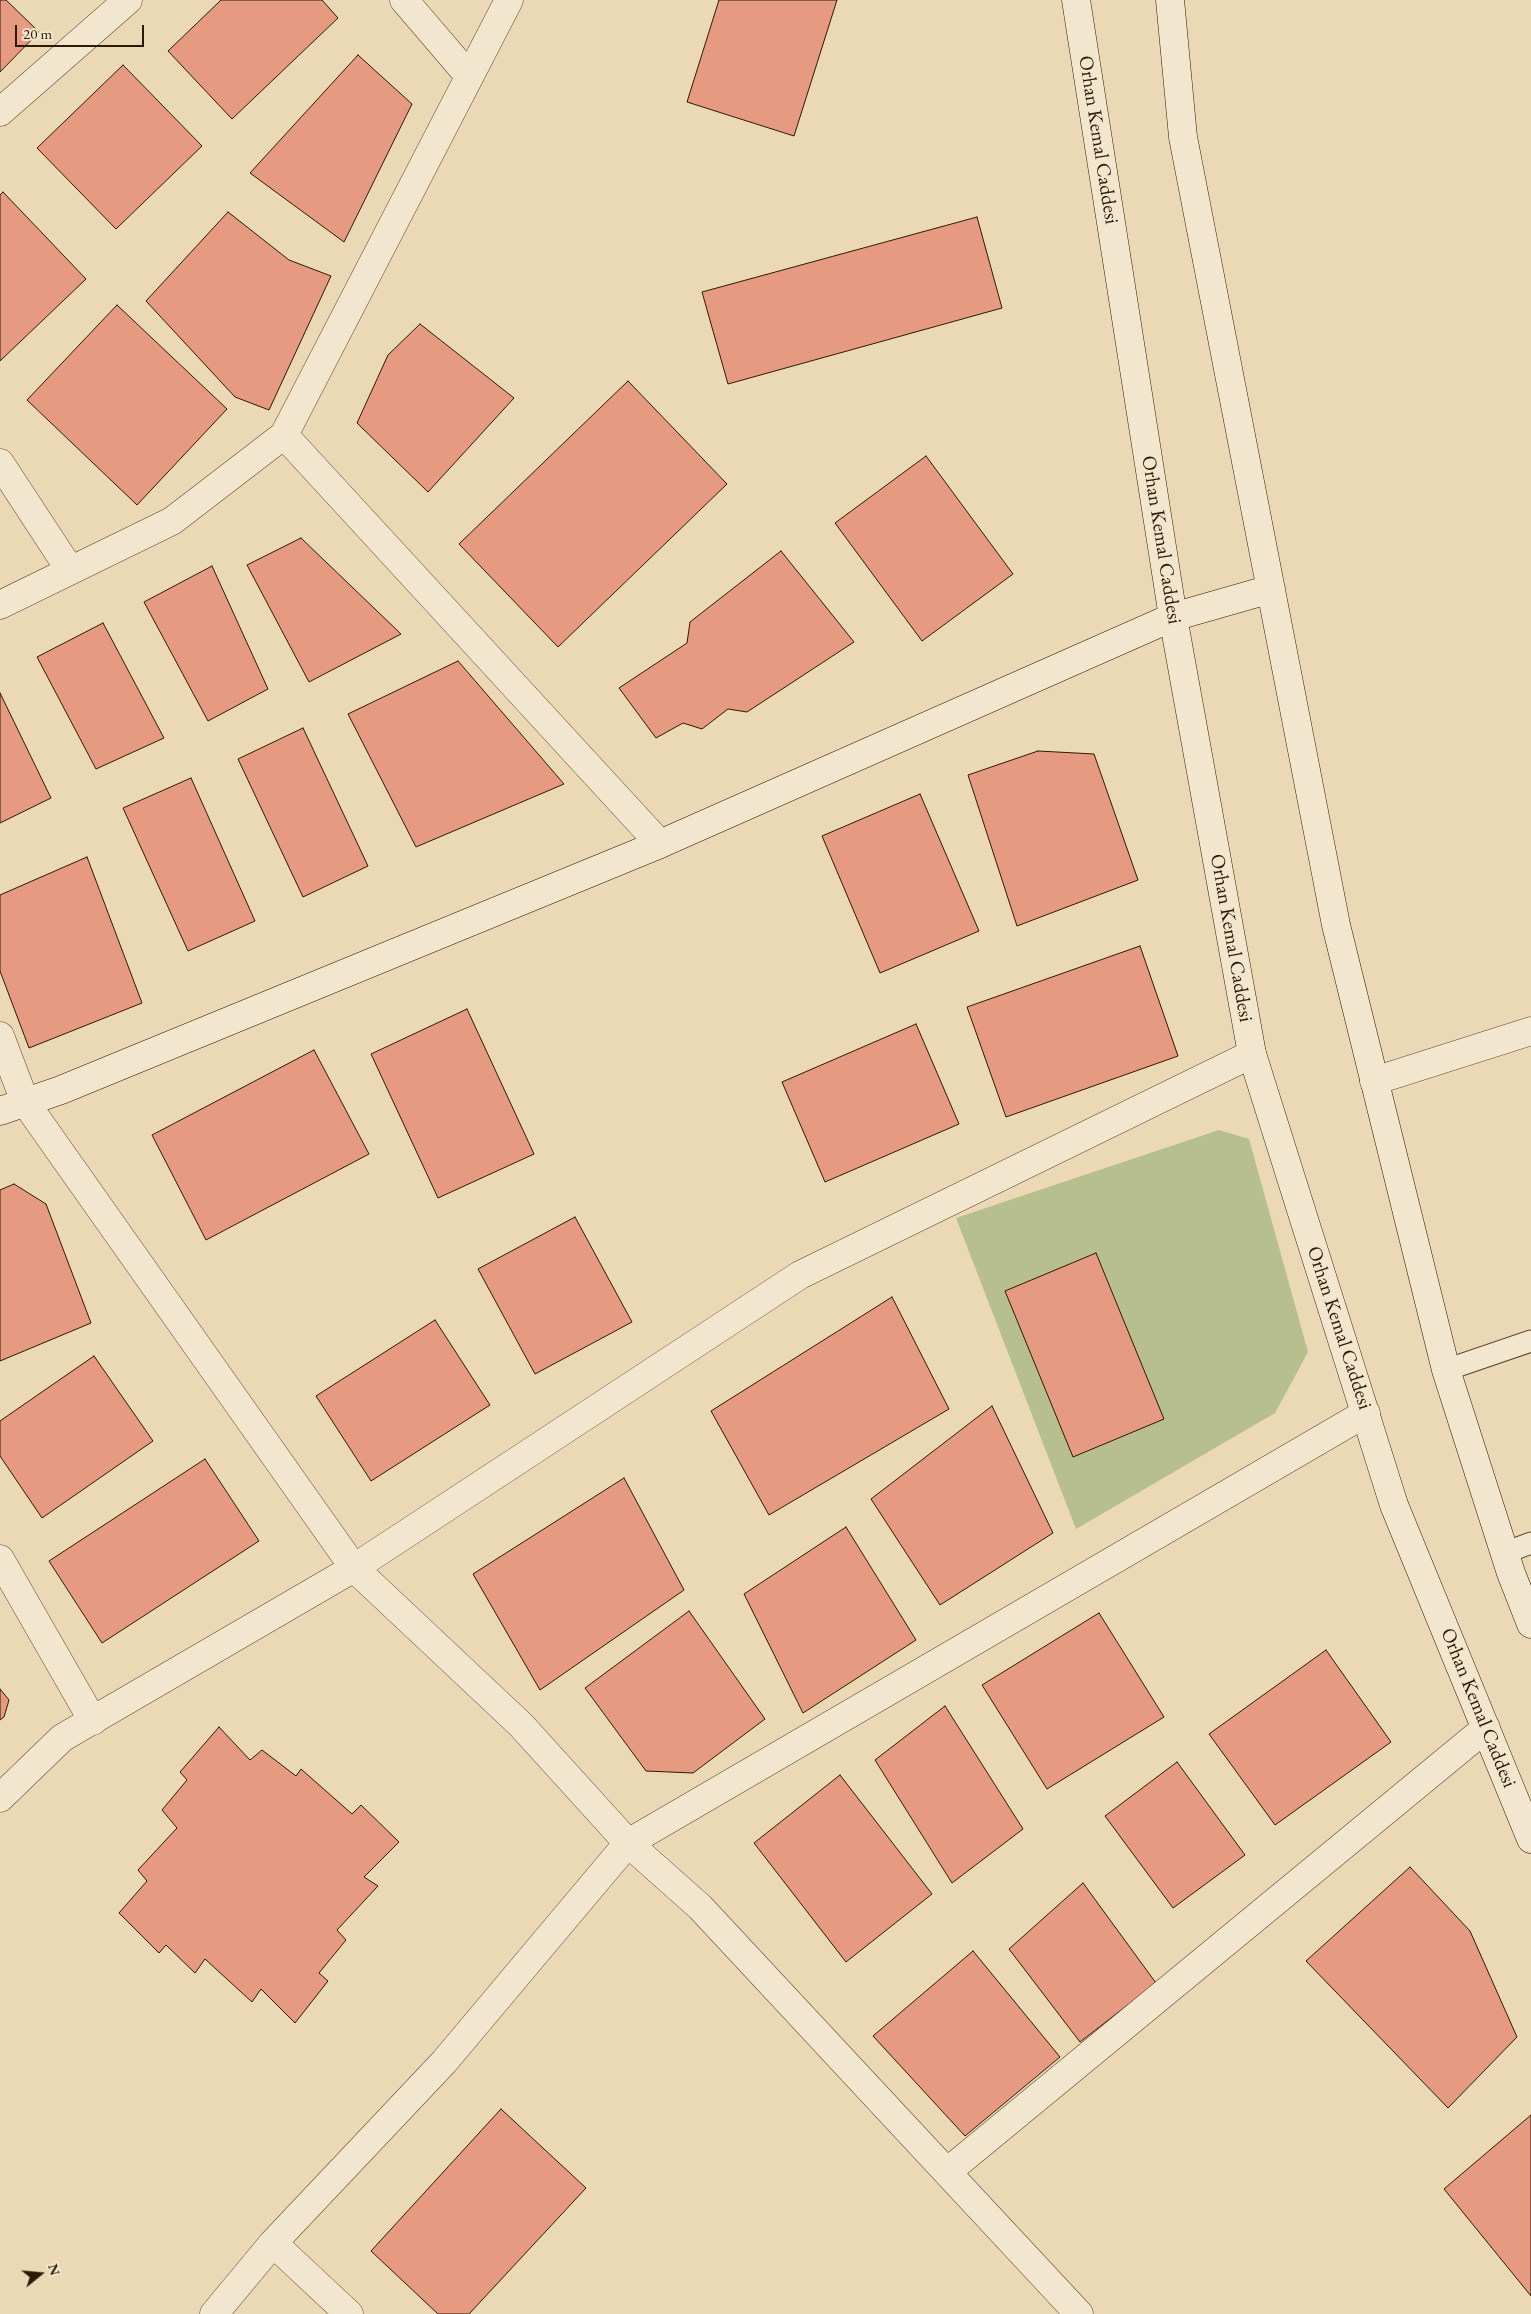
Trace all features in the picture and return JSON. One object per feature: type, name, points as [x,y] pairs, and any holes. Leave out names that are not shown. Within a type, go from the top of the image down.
[{"type":"street","points":[[0,112],[128,0]]},
{"type":"street","points":[[404,0],[469,76]]},
{"type":"street","points":[[0,605],[172,521],[284,435],[508,0]]},
{"type":"street","name":"Orhan Kemal Caddesi","points":[[1076,0],[1173,617],[1252,1054],[1394,1504],[1531,1839]]},
{"type":"street","points":[[1170,0],[1183,138],[1336,925],[1446,1370],[1504,1553],[1531,1624]]},
{"type":"street","points":[[284,435],[660,844]]},
{"type":"street","points":[[0,463],[70,570]]},
{"type":"street","points":[[0,1111],[61,1090],[660,844],[1173,617],[1271,589]]},
{"type":"street","points":[[1374,1081],[1531,1031]]},
{"type":"street","points":[[0,1036],[26,1102],[354,1568],[521,1725],[628,1843],[700,1907],[1079,2314]]},
{"type":"street","points":[[0,1798],[62,1738],[354,1568],[800,1276],[1252,1054]]},
{"type":"street","points":[[214,2314],[273,2243],[444,2062],[628,1843],[1366,1412]]},
{"type":"street","points":[[0,1559],[93,1721]]},
{"type":"street","points":[[947,2172],[1486,1728]]},
{"type":"street","points":[[273,2243],[349,2314]]},
{"type":"lane","points":[[1446,1370],[1531,1341]]},
{"type":"lane","points":[[1504,1553],[1531,1543]]},
{"type":"green space","points":[[1219,1130],[1249,1139],[1308,1352],[1275,1413],[1076,1529],[956,1218]]},
{"type":"building","points":[[0,0],[6,0],[39,32],[0,72]]},
{"type":"building","points":[[221,0],[322,0],[338,18],[232,119],[168,51]]},
{"type":"building","points":[[719,0],[837,0],[794,136],[687,102]]},
{"type":"building","points":[[358,55],[412,104],[344,242],[250,173]]},
{"type":"building","points":[[123,65],[202,146],[116,229],[37,148]]},
{"type":"building","points":[[3,192],[86,279],[0,361],[0,195]]},
{"type":"building","points":[[228,212],[289,260],[331,276],[269,410],[235,397],[146,301]]},
{"type":"building","points":[[977,217],[1002,308],[728,384],[702,292]]},
{"type":"building","points":[[117,305],[227,409],[137,505],[27,400]]},
{"type":"building","points":[[420,324],[514,398],[428,492],[357,423],[388,355]]},
{"type":"building","points":[[628,381],[727,484],[558,647],[459,544]]},
{"type":"building","points":[[926,456],[1013,574],[922,641],[835,523]]},
{"type":"building","points":[[301,538],[401,634],[309,682],[247,565]]},
{"type":"building","points":[[781,551],[854,642],[747,712],[728,709],[702,729],[683,723],[656,738],[619,688],[687,643],[690,622]]},
{"type":"building","points":[[212,566],[268,689],[208,721],[144,602]]},
{"type":"building","points":[[103,623],[164,738],[96,769],[37,657]]},
{"type":"building","points":[[458,661],[564,784],[416,847],[348,714]]},
{"type":"building","points":[[0,693],[51,798],[0,823]]},
{"type":"building","points":[[303,728],[368,866],[303,897],[238,759]]},
{"type":"building","points":[[1038,751],[1094,754],[1138,880],[1017,926],[968,775]]},
{"type":"building","points":[[191,778],[255,921],[188,951],[123,808]]},
{"type":"building","points":[[920,794],[979,931],[880,973],[822,836]]},
{"type":"building","points":[[87,857],[142,1003],[29,1048],[0,971],[0,895]]},
{"type":"building","points":[[1140,946],[1178,1056],[1006,1117],[967,1007]]},
{"type":"building","points":[[467,1009],[534,1154],[438,1198],[371,1054]]},
{"type":"building","points":[[916,1024],[959,1124],[825,1182],[782,1082]]},
{"type":"building","points":[[314,1050],[369,1154],[206,1240],[152,1135]]},
{"type":"building","points":[[14,1184],[46,1204],[91,1323],[0,1361],[0,1190]]},
{"type":"building","points":[[575,1217],[632,1322],[535,1374],[478,1269]]},
{"type":"building","points":[[1096,1253],[1164,1419],[1073,1457],[1005,1291]]},
{"type":"building","points":[[892,1297],[949,1409],[769,1515],[711,1411]]},
{"type":"building","points":[[435,1320],[490,1405],[371,1481],[316,1396]]},
{"type":"building","points":[[94,1356],[153,1441],[42,1518],[0,1456],[0,1421]]},
{"type":"building","points":[[992,1406],[1053,1533],[940,1605],[871,1499]]},
{"type":"building","points":[[205,1459],[259,1541],[102,1643],[49,1561]]},
{"type":"building","points":[[624,1478],[684,1590],[540,1690],[473,1574]]},
{"type":"building","points":[[846,1527],[916,1640],[803,1713],[744,1594]]},
{"type":"building","points":[[689,1611],[765,1719],[693,1773],[646,1771],[585,1688]]},
{"type":"building","points":[[1099,1613],[1164,1717],[1047,1789],[982,1685]]},
{"type":"building","points":[[1326,1650],[1391,1742],[1275,1825],[1209,1734]]},
{"type":"building","points":[[0,1689],[9,1700],[4,1717],[0,1720]]},
{"type":"building","points":[[945,1706],[1023,1829],[952,1883],[875,1760]]},
{"type":"building","points":[[219,1727],[250,1760],[262,1750],[296,1776],[301,1769],[352,1814],[361,1805],[399,1842],[364,1877],[378,1886],[337,1930],[346,1940],[319,1973],[328,1981],[295,2023],[261,1989],[252,2002],[205,1959],[195,1973],[166,1945],[159,1953],[119,1913],[147,1881],[138,1870],[177,1828],[162,1810],[187,1780],[180,1772]]},
{"type":"building","points":[[1177,1762],[1245,1855],[1173,1908],[1105,1816]]},
{"type":"building","points":[[840,1775],[932,1894],[846,1962],[754,1843]]},
{"type":"building","points":[[1410,1867],[1470,1931],[1517,2037],[1448,2108],[1306,1961]]},
{"type":"building","points":[[1083,1883],[1156,1983],[1080,2042],[1009,1949]]},
{"type":"building","points":[[973,1951],[1060,2057],[965,2136],[873,2036]]},
{"type":"building","points":[[501,2109],[586,2188],[469,2314],[438,2314],[371,2251]]},
{"type":"building","points":[[1531,2115],[1531,2296],[1444,2189]]}]
